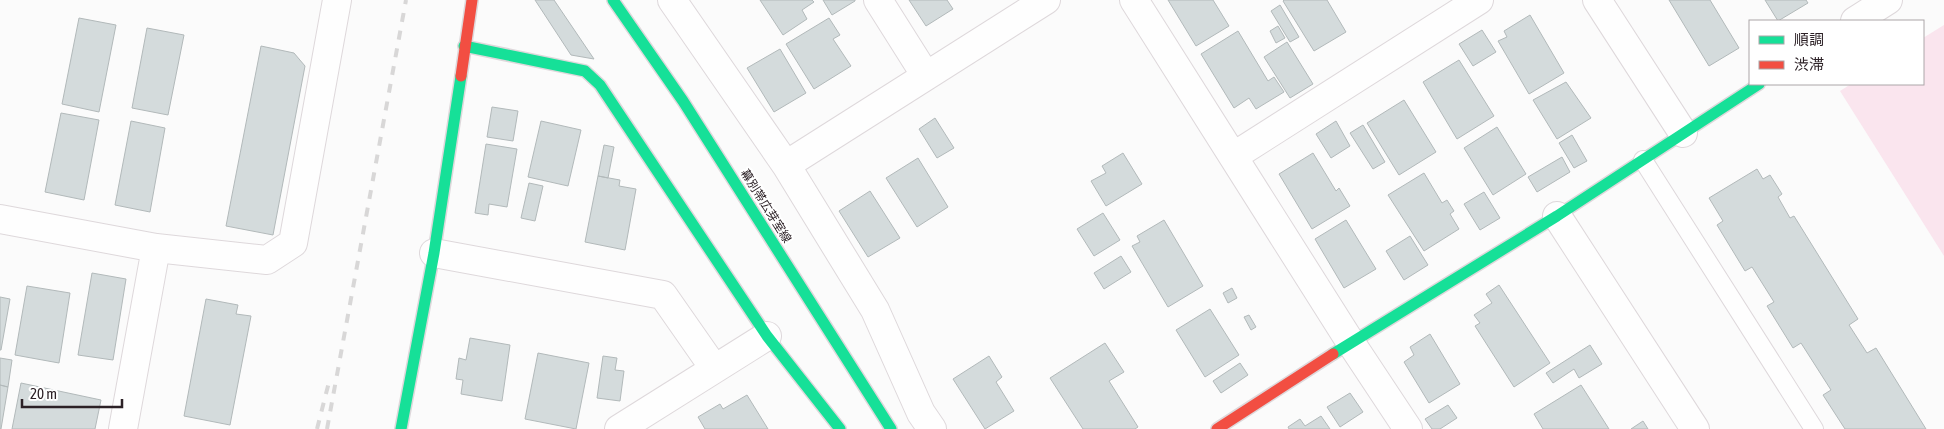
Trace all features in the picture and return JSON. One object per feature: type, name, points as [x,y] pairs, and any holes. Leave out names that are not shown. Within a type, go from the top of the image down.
[{"type":"street","points":[[0,219],[156,248],[267,260],[292,242],[337,0]]},
{"type":"street","points":[[401,429],[434,253],[472,0]]},
{"type":"street","name":"幕別帯広芽室線","points":[[613,0],[683,102],[891,429]]},
{"type":"street","points":[[672,0],[786,165],[875,310],[921,413],[932,429]]},
{"type":"street","points":[[878,0],[926,76]]},
{"type":"street","points":[[786,165],[1046,0]]},
{"type":"street","points":[[1134,0],[1408,429]]},
{"type":"street","points":[[1234,156],[1479,0]]},
{"type":"street","points":[[1597,0],[1683,134]]},
{"type":"street","points":[[1857,20],[1888,0]]},
{"type":"street","points":[[464,46],[584,71],[600,85],[767,336],[840,429]]},
{"type":"street","points":[[1217,429],[1351,342],[1556,216],[1757,85]]},
{"type":"street","points":[[1556,216],[1694,429]]},
{"type":"street","points":[[123,429],[156,248]]},
{"type":"street","points":[[434,253],[663,295],[714,368]]},
{"type":"street","points":[[619,429],[767,336]]},
{"type":"lane","points":[[1643,160],[1814,429]]},
{"type":"shaded area","points":[[1944,25],[1944,256],[1840,91],[1849,85],[1924,85],[1924,37]]},
{"type":"building","points":[[535,0],[554,0],[594,59],[571,55]]},
{"type":"building","points":[[760,0],[812,0],[814,2],[802,10],[807,19],[783,35]]},
{"type":"building","points":[[823,0],[855,0],[855,1],[832,15]]},
{"type":"building","points":[[909,0],[947,0],[953,9],[926,26]]},
{"type":"building","points":[[1168,0],[1213,0],[1229,26],[1196,46]]},
{"type":"building","points":[[1284,0],[1327,0],[1346,32],[1314,51]]},
{"type":"building","points":[[1669,0],[1710,0],[1739,48],[1709,66]]},
{"type":"building","points":[[1765,0],[1806,0],[1808,3],[1780,20],[1777,20]]},
{"type":"building","points":[[1280,5],[1299,37],[1290,42],[1271,11]]},
{"type":"building","points":[[1530,15],[1564,73],[1529,94],[1498,41],[1507,37],[1504,31]]},
{"type":"building","points":[[79,18],[116,25],[99,112],[62,104]]},
{"type":"building","points":[[829,18],[840,35],[833,39],[851,66],[814,89],[786,44]]},
{"type":"building","points":[[1278,26],[1285,38],[1276,43],[1270,31]]},
{"type":"building","points":[[147,28],[184,35],[168,115],[132,108]]},
{"type":"building","points":[[1482,30],[1496,52],[1473,66],[1459,44]]},
{"type":"building","points":[[1238,31],[1268,81],[1274,77],[1284,92],[1256,109],[1249,98],[1234,108],[1201,54]]},
{"type":"building","points":[[1287,42],[1313,84],[1290,98],[1264,57]]},
{"type":"building","points":[[261,46],[294,53],[305,66],[273,235],[226,226]]},
{"type":"building","points":[[780,49],[806,93],[774,112],[747,68]]},
{"type":"building","points":[[1459,60],[1494,116],[1457,139],[1423,82]]},
{"type":"building","points":[[1566,82],[1591,118],[1557,139],[1533,100]]},
{"type":"building","points":[[1404,100],[1436,152],[1399,175],[1367,123]]},
{"type":"building","points":[[492,107],[518,111],[513,141],[487,137]]},
{"type":"building","points":[[61,113],[99,120],[84,200],[45,192]]},
{"type":"building","points":[[935,118],[954,148],[937,158],[919,129]]},
{"type":"building","points":[[131,121],[165,128],[150,212],[115,205]]},
{"type":"building","points":[[541,121],[581,130],[568,186],[528,177]]},
{"type":"building","points":[[1336,121],[1350,146],[1331,158],[1316,134]]},
{"type":"building","points":[[1363,125],[1385,162],[1373,169],[1350,133]]},
{"type":"building","points":[[1497,127],[1526,174],[1493,195],[1464,148]]},
{"type":"building","points":[[1572,135],[1587,161],[1574,168],[1559,143]]},
{"type":"building","points":[[486,144],[517,149],[507,207],[489,204],[488,215],[475,213]]},
{"type":"building","points":[[604,145],[614,147],[608,178],[598,176]]},
{"type":"building","points":[[1123,153],[1142,184],[1106,206],[1091,181],[1106,173],[1102,166]]},
{"type":"building","points":[[1313,153],[1336,191],[1339,188],[1350,206],[1312,229],[1279,174]]},
{"type":"building","points":[[1562,157],[1570,172],[1537,192],[1528,177]]},
{"type":"building","points":[[918,158],[948,207],[917,227],[886,178]]},
{"type":"building","points":[[1757,169],[1763,179],[1770,175],[1782,194],[1778,197],[1790,218],[1794,216],[1858,319],[1849,325],[1867,353],[1876,348],[1926,429],[1845,429],[1823,395],[1831,390],[1801,343],[1793,348],[1767,306],[1774,302],[1752,267],[1745,271],[1717,225],[1723,221],[1709,198]]},
{"type":"building","points":[[1424,173],[1442,203],[1447,200],[1454,211],[1450,214],[1459,229],[1424,251],[1388,195]]},
{"type":"building","points":[[598,176],[620,180],[619,186],[636,189],[625,250],[585,242]]},
{"type":"building","points":[[529,183],[543,186],[535,221],[521,218]]},
{"type":"building","points":[[870,191],[900,238],[868,257],[839,211]]},
{"type":"building","points":[[1484,192],[1500,218],[1480,230],[1464,204]]},
{"type":"building","points":[[1103,213],[1120,240],[1094,256],[1077,229]]},
{"type":"building","points":[[1164,220],[1203,286],[1168,307],[1132,246],[1140,242],[1137,236]]},
{"type":"building","points":[[1346,220],[1376,269],[1344,288],[1315,239]]},
{"type":"building","points":[[1410,236],[1428,265],[1404,280],[1386,251]]},
{"type":"building","points":[[1121,256],[1131,272],[1104,289],[1094,273]]},
{"type":"building","points":[[92,273],[126,279],[113,360],[78,355]]},
{"type":"building","points":[[1499,285],[1550,363],[1514,387],[1475,326],[1480,323],[1474,315],[1492,303],[1486,294]]},
{"type":"building","points":[[27,286],[70,293],[59,363],[15,355]]},
{"type":"building","points":[[1232,288],[1237,298],[1228,303],[1223,293]]},
{"type":"building","points":[[0,297],[10,299],[1,350],[0,350]]},
{"type":"building","points":[[206,299],[238,305],[236,314],[251,316],[230,425],[184,416]]},
{"type":"building","points":[[1210,309],[1239,355],[1205,377],[1176,330]]},
{"type":"building","points":[[1249,315],[1256,327],[1251,330],[1244,317]]},
{"type":"building","points":[[1430,334],[1460,384],[1429,403],[1404,362],[1414,355],[1410,347]]},
{"type":"building","points":[[470,338],[510,345],[502,401],[461,394],[463,380],[456,379],[459,358],[466,360]]},
{"type":"building","points":[[1105,343],[1124,372],[1109,381],[1138,427],[1135,429],[1083,429],[1050,378]]},
{"type":"building","points":[[1590,345],[1602,364],[1579,378],[1574,369],[1553,383],[1546,373]]},
{"type":"building","points":[[538,353],[589,363],[576,429],[525,419]]},
{"type":"building","points":[[603,356],[617,358],[615,370],[624,371],[620,401],[597,398]]},
{"type":"building","points":[[989,356],[1002,377],[996,382],[1014,411],[985,429],[953,379]]},
{"type":"building","points":[[0,358],[12,360],[8,387],[0,385]]},
{"type":"building","points":[[1240,363],[1248,375],[1221,393],[1213,381]]},
{"type":"building","points":[[21,383],[101,400],[95,429],[12,429]]},
{"type":"building","points":[[0,385],[8,387],[1,429],[0,429]]},
{"type":"building","points":[[1581,385],[1609,429],[1543,429],[1534,414]]},
{"type":"building","points":[[1350,393],[1363,412],[1340,427],[1327,407]]},
{"type":"building","points":[[747,395],[768,429],[705,429],[698,417],[720,404],[723,409]]},
{"type":"building","points":[[1448,405],[1457,418],[1440,429],[1432,429],[1425,419]]},
{"type":"building","points":[[1321,416],[1330,429],[1289,429],[1288,427],[1300,419],[1305,426]]},
{"type":"building","points":[[1643,421],[1648,429],[1631,429]]},
{"type":"railway","points":[[327,429],[406,0]]},
{"type":"railway","points":[[317,429],[329,382]]},
{"type":"traffic: fast","points":[[613,0],[683,101],[891,429]]},
{"type":"traffic: fast","points":[[464,46],[585,71],[600,85],[767,336],[840,429]]},
{"type":"traffic: fast","points":[[401,429],[434,253],[461,76]]},
{"type":"traffic: fast","points":[[1333,354],[1557,216],[1757,85]]},
{"type":"traffic: jam","points":[[461,76],[472,0]]},
{"type":"traffic: jam","points":[[1217,429],[1333,354]]}]
